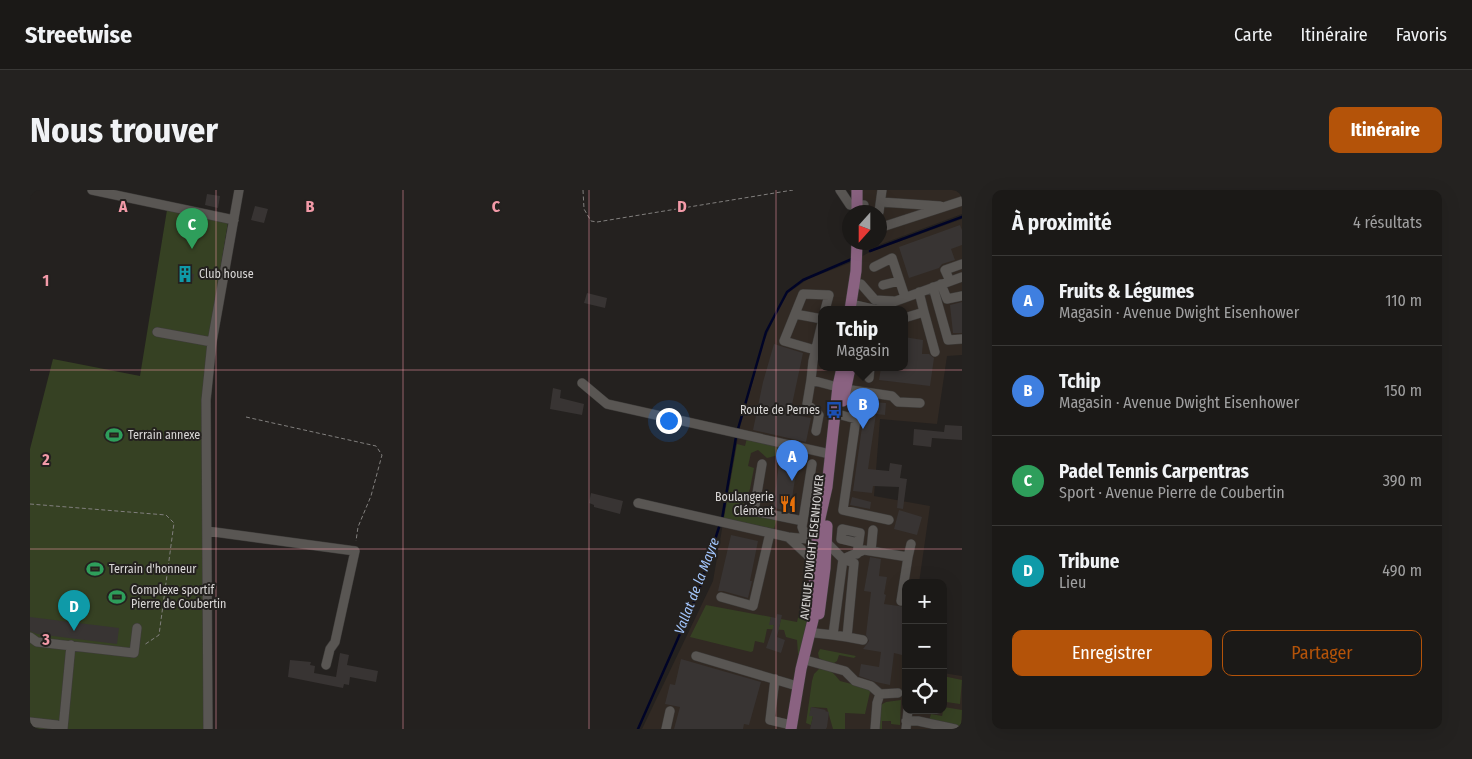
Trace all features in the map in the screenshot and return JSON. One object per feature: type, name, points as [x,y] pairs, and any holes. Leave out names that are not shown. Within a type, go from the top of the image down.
[{"type":"main road","points":[[857,190],[859,205]]},
{"type":"main road","points":[[861,205],[865,190]]},
{"type":"main road","points":[[853,306],[857,250]]},
{"type":"main road","points":[[854,306],[861,284],[863,250]]},
{"type":"main road","name":"AVENUE DWIGHT EISENHOWER","points":[[794,728],[822,592],[816,540],[841,415],[842,371]]},
{"type":"main road","name":"AVENUE DWIGHT EISENHOWER","points":[[794,728],[797,686],[813,620],[816,540],[827,487],[830,454],[841,387],[849,371]]},
{"type":"street","points":[[92,190],[234,220]]},
{"type":"street","points":[[208,729],[206,400],[212,342],[239,190]]},
{"type":"street","points":[[840,190],[847,202],[853,205]]},
{"type":"street","points":[[880,205],[882,190]]},
{"type":"street","points":[[887,226],[962,201]]},
{"type":"street","points":[[881,202],[945,207]]},
{"type":"street","points":[[874,267],[892,258],[905,297]]},
{"type":"street","points":[[962,264],[944,270],[941,284],[948,340],[962,339]]},
{"type":"street","points":[[885,306],[962,277]]},
{"type":"street","points":[[883,285],[899,281]]},
{"type":"street","points":[[861,284],[875,300]]},
{"type":"street","points":[[941,284],[947,299],[962,296]]},
{"type":"street","points":[[919,292],[935,352]]},
{"type":"street","points":[[815,350],[784,341],[803,294],[829,295],[826,306]]},
{"type":"street","points":[[856,306],[863,302],[875,300],[896,301]]},
{"type":"street","points":[[908,317],[924,312]]},
{"type":"street","points":[[795,314],[818,318]]},
{"type":"street","points":[[157,332],[212,342]]},
{"type":"street","points":[[816,431],[818,415],[807,404],[818,338]]},
{"type":"street","points":[[869,378],[870,371]]},
{"type":"street","points":[[811,380],[892,396],[898,402],[920,403]]},
{"type":"street","points":[[582,383],[607,404],[830,454]]},
{"type":"street","points":[[841,415],[856,419],[843,510],[889,520]]},
{"type":"street","points":[[762,464],[754,511],[803,521]]},
{"type":"street","points":[[812,464],[802,527],[816,540],[854,563],[847,637]]},
{"type":"street","points":[[638,503],[788,537],[816,540]]},
{"type":"street","points":[[871,551],[873,530]]},
{"type":"street","points":[[207,531],[355,552],[335,642],[330,649],[326,665]]},
{"type":"street","points":[[722,598],[753,606],[770,533]]},
{"type":"street","points":[[788,537],[815,562]]},
{"type":"street","points":[[857,554],[858,543]]},
{"type":"street","points":[[901,602],[911,544]]},
{"type":"street","points":[[843,558],[864,550],[908,557]]},
{"type":"street","points":[[833,635],[843,558]]},
{"type":"street","points":[[30,637],[37,642],[134,653],[137,628]]},
{"type":"street","points":[[815,633],[863,640]]},
{"type":"street","points":[[63,729],[72,646]]},
{"type":"street","points":[[696,656],[797,686]]},
{"type":"street","points":[[809,661],[845,671],[854,680],[871,686],[880,694],[898,693]]},
{"type":"street","points":[[775,679],[769,725],[794,728]]},
{"type":"street","points":[[875,729],[877,703],[880,694]]},
{"type":"street","points":[[666,729],[670,711]]},
{"type":"street","points":[[906,725],[918,721],[955,729]]},
{"type":"street","points":[[30,722],[57,725],[59,729]]},
{"type":"path","points":[[583,190],[584,209],[590,221],[597,222],[793,190]]},
{"type":"path","points":[[246,417],[376,446],[382,455],[371,496],[358,527],[355,552]]},
{"type":"path","points":[[30,504],[166,515],[174,522],[159,635],[143,646],[135,645]]},
{"type":"shaded area","points":[[849,190],[962,190],[962,214],[887,242],[887,205],[860,205]]},
{"type":"shaded area","points":[[962,219],[962,355],[947,356],[937,424],[880,419],[874,496],[930,506],[920,579],[902,579],[902,714],[947,714],[947,674],[962,676],[962,729],[642,729],[713,581],[739,431],[763,344],[778,309],[788,293],[808,279],[852,262],[868,253],[876,250],[887,250],[887,246]]},
{"type":"green space","name":"Complexe sportif Pierre de Coubertin","points":[[167,210],[228,222],[209,338],[206,729],[30,729],[30,449],[53,359],[140,376]]},
{"type":"green space","points":[[747,438],[798,450],[767,458],[758,450],[751,453],[748,466],[754,468],[750,489],[740,512],[746,515],[777,519],[774,529],[724,518],[737,444],[745,446]]},
{"type":"green space","points":[[804,591],[810,594],[803,654],[798,654],[797,640],[786,637],[784,630],[767,629],[764,643],[755,641],[753,651],[751,652],[690,637],[706,605],[771,617],[770,624],[779,627],[781,619],[797,622]]},
{"type":"green space","points":[[820,649],[856,656],[854,658],[839,655],[837,661],[831,665],[819,658],[818,653]]},
{"type":"green space","points":[[819,669],[831,672],[840,681],[867,688],[873,693],[870,692],[865,714],[845,713],[845,729],[833,729],[827,708],[811,707],[810,715],[813,716],[811,725],[806,723],[812,681],[814,674]]},
{"type":"green space","points":[[947,677],[962,680],[960,704],[947,702]]},
{"type":"green space","points":[[901,700],[900,725],[891,724],[891,721],[882,721],[882,729],[880,729],[879,706],[886,702]]},
{"type":"green space","points":[[947,708],[962,710],[961,727],[929,721],[931,714],[942,716],[942,714],[947,714]]},
{"type":"building","points":[[207,194],[220,196],[218,208],[205,205]]},
{"type":"building","points":[[255,206],[268,209],[264,223],[251,220]]},
{"type":"building","points":[[960,225],[962,245],[951,249],[955,260],[942,264],[939,268],[909,278],[899,247]]},
{"type":"building","name":"Club house","points":[[179,268],[190,270],[189,274],[194,274],[193,281],[178,278]]},
{"type":"building","points":[[587,293],[607,298],[605,308],[584,303]]},
{"type":"building","points":[[962,302],[962,333],[953,333],[950,305]]},
{"type":"building","points":[[908,338],[923,340],[922,354],[929,354],[934,358],[930,386],[879,380],[880,371],[908,371]]},
{"type":"building","points":[[774,344],[803,353],[790,414],[811,418],[806,442],[753,430],[763,382]]},
{"type":"building","points":[[553,388],[561,390],[560,398],[584,404],[582,415],[550,409]]},
{"type":"building","points":[[859,401],[886,403],[885,415],[876,414],[868,469],[889,471],[890,463],[902,465],[900,478],[907,479],[903,509],[897,508],[899,487],[873,486],[872,493],[853,491],[864,413],[858,412]]},
{"type":"building","points":[[945,425],[962,426],[962,440],[932,438],[931,447],[913,445],[914,429],[944,432]]},
{"type":"building","points":[[780,457],[798,459],[791,505],[785,510],[773,508]]},
{"type":"building","points":[[591,493],[623,501],[620,514],[594,507],[594,505],[589,503]]},
{"type":"building","points":[[852,497],[871,502],[870,509],[850,505]]},
{"type":"building","points":[[899,510],[922,517],[917,535],[894,529]]},
{"type":"building","points":[[731,535],[758,541],[748,598],[718,591]]},
{"type":"building","points":[[870,557],[881,559],[879,576],[887,577],[884,604],[902,606],[902,655],[894,653],[890,685],[859,676],[861,664],[879,667],[881,652],[863,649],[869,641],[866,635],[871,592],[864,591]]},
{"type":"building","points":[[777,614],[782,615],[777,637],[785,640],[781,653],[766,648],[774,625],[769,625],[771,617],[776,618]]},
{"type":"building","points":[[30,617],[119,628],[117,644],[37,634],[30,631]]},
{"type":"building","points":[[340,653],[349,655],[347,665],[378,671],[376,682],[350,677],[349,685],[344,684],[343,688],[288,677],[290,660],[311,662],[310,665],[315,666],[314,673],[336,677]]},
{"type":"building","points":[[681,659],[761,682],[749,725],[744,724],[743,729],[674,729],[680,707],[665,704],[670,684],[675,685]]},
{"type":"building","points":[[811,707],[829,712],[826,729],[810,729],[813,716],[809,716]]},
{"type":"waterway","name":"Vallat de la Mayre","points":[[870,251],[962,217]]},
{"type":"waterway","name":"Vallat de la Mayre","points":[[738,429],[766,332],[787,292],[803,280],[852,259]]},
{"type":"waterway","name":"Vallat de la Mayre","points":[[722,519],[736,437]]},
{"type":"waterway","name":"Vallat de la Mayre","points":[[638,729],[698,593],[720,524]]},
{"type":"place","name":"Padel Tennis Carpentras","points":[[192,249]]},
{"type":"place","name":"Club house","points":[[185,274]]},
{"type":"place","name":"Route de Pernes","points":[[834,410]]},
{"type":"place","name":"Tchip","points":[[863,429]]},
{"type":"place","name":"Terrain annexe","points":[[114,435]]},
{"type":"place","name":"Fruits & Légumes","points":[[792,481]]},
{"type":"place","name":"Boulangerie Clément","points":[[788,504]]},
{"type":"place","name":"Terrain d'honneur","points":[[95,569]]},
{"type":"place","name":"Complexe sportif Pierre de Coubertin","points":[[117,597]]},
{"type":"place","name":"Tribune","points":[[74,631]]}]
